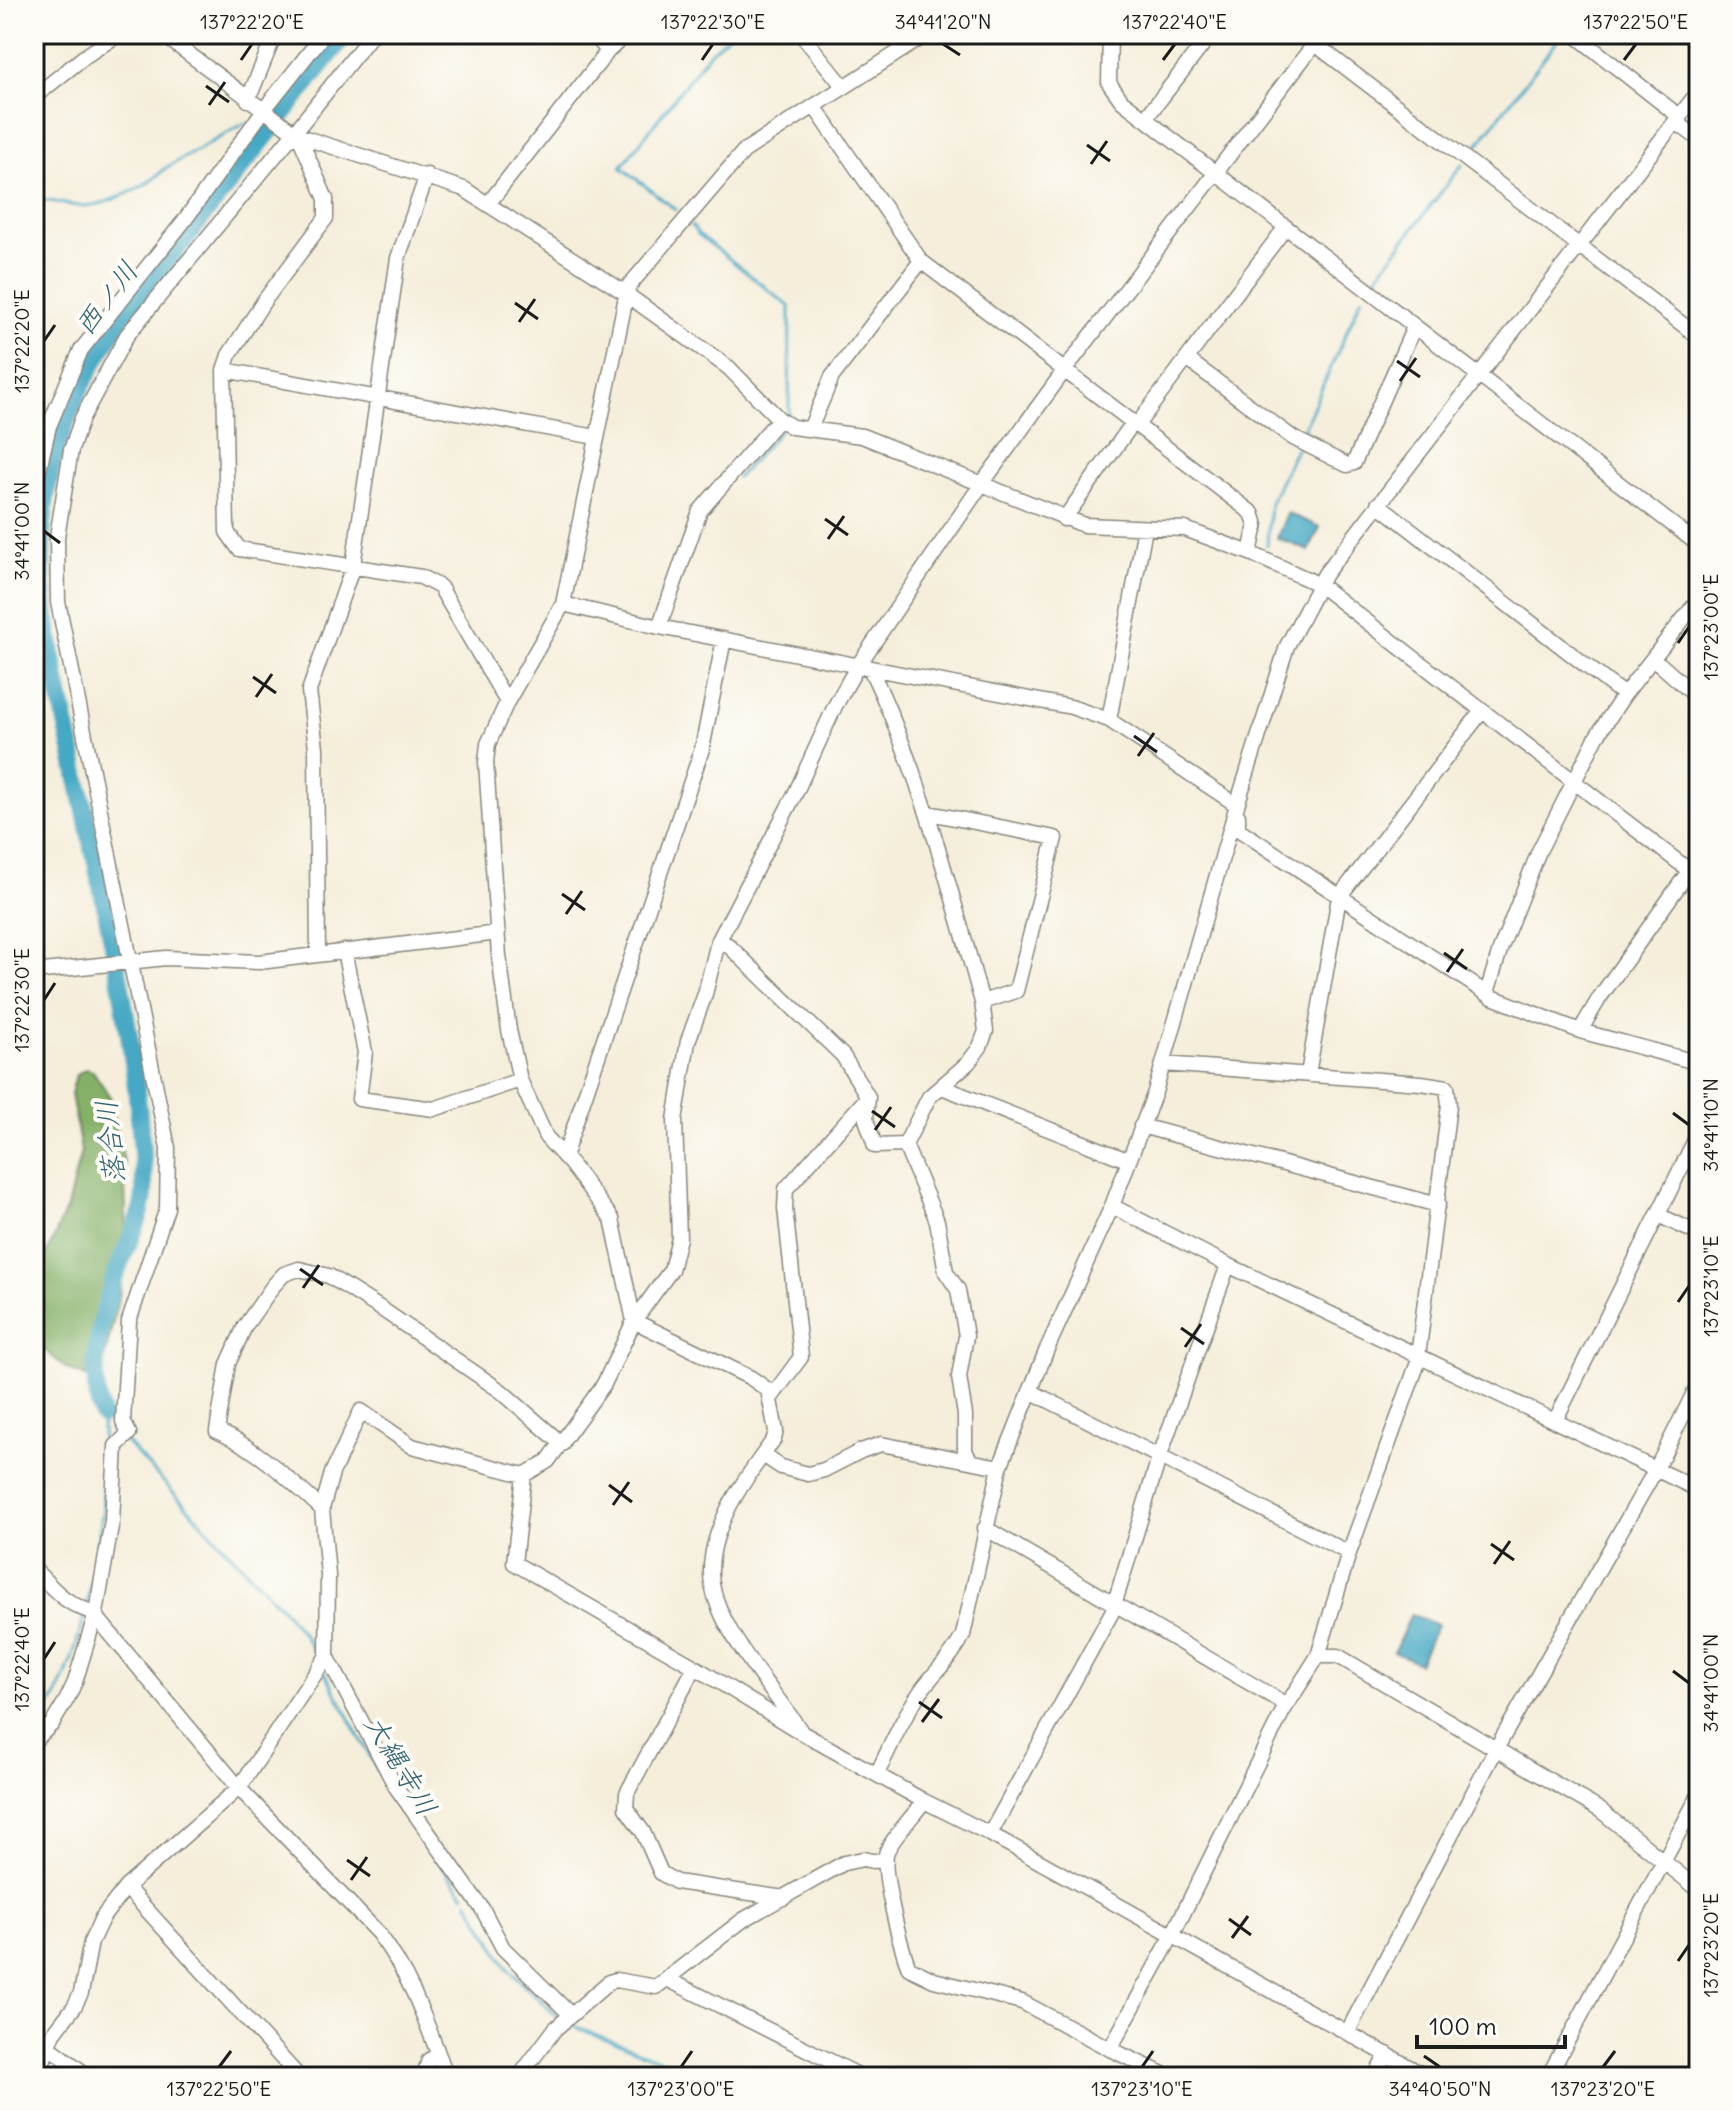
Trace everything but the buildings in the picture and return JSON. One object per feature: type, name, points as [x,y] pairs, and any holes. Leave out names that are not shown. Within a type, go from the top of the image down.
[{"type":"street","points":[[34,97],[119,34]]},
{"type":"street","points":[[162,34],[293,132],[464,189],[626,294],[729,368],[779,419],[792,427],[862,436],[1084,525],[1185,529],[1250,553],[1318,584],[1694,874]]},
{"type":"street","points":[[248,100],[275,34]]},
{"type":"street","points":[[34,490],[49,426],[81,350],[184,221],[324,34]]},
{"type":"street","points":[[34,1741],[52,1724],[67,1699],[96,1613],[122,1439],[129,1433],[123,1421],[129,1321],[167,1208],[168,1148],[58,602],[57,537],[71,450],[82,418],[127,335],[372,34]]},
{"type":"street","points":[[594,34],[608,51]]},
{"type":"street","points":[[488,204],[608,51],[626,34]]},
{"type":"street","points":[[801,34],[844,87]]},
{"type":"street","points":[[802,1733],[719,1612],[712,1587],[711,1569],[721,1525],[776,1431],[768,1390],[751,1378],[634,1321],[615,1226],[546,1137],[520,1080],[509,1030],[498,933],[486,762],[488,744],[507,702],[563,604],[628,287],[734,159],[927,34]]},
{"type":"street","points":[[1110,34],[1109,83],[1122,101],[1699,545]]},
{"type":"street","points":[[1145,119],[1211,34]]},
{"type":"street","points":[[1574,34],[1699,139]]},
{"type":"street","points":[[37,2077],[48,2046],[81,1993],[91,1942],[102,1918],[126,1887],[239,1788],[323,1663],[328,1575],[322,1509],[332,1473],[361,1411],[412,1446],[524,1475],[548,1461],[604,1384],[634,1321],[671,1270],[676,1257],[679,1238],[675,1120],[680,1076],[718,942],[785,814],[835,706],[864,667],[981,485],[1064,371],[1318,39],[1699,337]]},
{"type":"street","points":[[877,1774],[907,1711],[958,1646],[963,1635],[1000,1467],[1030,1391],[1112,1206],[1163,1064],[1237,805],[1287,646],[1318,584],[1699,91]]},
{"type":"street","points":[[814,106],[921,261],[1252,513],[1256,525],[1250,553]]},
{"type":"street","points":[[293,132],[326,199],[326,218],[264,301],[229,355],[224,370],[227,532],[239,549],[421,577],[440,587],[507,702]]},
{"type":"street","points":[[318,954],[316,748],[309,691],[353,566],[398,258],[427,175]]},
{"type":"street","points":[[1064,519],[1135,424],[1188,360],[1285,228]]},
{"type":"street","points":[[810,429],[832,377],[921,261]]},
{"type":"street","points":[[1188,360],[1293,438],[1347,465],[1354,463],[1414,327]]},
{"type":"street","points":[[224,370],[596,437]]},
{"type":"street","points":[[659,627],[700,511],[779,419]]},
{"type":"street","points":[[1378,504],[1624,695]]},
{"type":"street","points":[[1109,720],[1145,528]]},
{"type":"street","points":[[1487,993],[1500,950],[1539,851],[1597,736],[1624,695],[1699,599]]},
{"type":"street","points":[[563,604],[659,627],[1071,707],[1109,720],[1237,805]]},
{"type":"street","points":[[564,1157],[702,749],[724,639]]},
{"type":"street","points":[[1653,658],[1699,699]]},
{"type":"street","points":[[864,667],[896,722],[929,813],[982,1002],[986,1031],[980,1047],[968,1063],[929,1097],[905,1145],[937,1221],[946,1272],[958,1290],[966,1336],[959,1377],[965,1415],[965,1451],[970,1460]]},
{"type":"street","points":[[1308,1074],[1339,897],[1482,711]]},
{"type":"street","points":[[1237,805],[1238,829],[1487,993],[1580,1031],[1699,1063]]},
{"type":"street","points":[[929,813],[1055,838],[1016,991],[982,1002]]},
{"type":"street","points":[[1580,1031],[1600,997],[1694,874],[1699,857]]},
{"type":"street","points":[[34,972],[166,958],[259,962],[498,933]]},
{"type":"street","points":[[718,942],[728,945],[843,1056],[868,1097],[866,1119],[875,1146],[905,1145]]},
{"type":"street","points":[[344,951],[365,1052],[359,1099],[434,1109],[520,1080]]},
{"type":"street","points":[[1110,2049],[1172,1936],[1287,1705],[1318,1656],[1349,1553],[1419,1357],[1449,1105],[1447,1087],[1163,1064]]},
{"type":"street","points":[[942,1087],[1127,1160]]},
{"type":"street","points":[[770,1399],[801,1357],[785,1208],[786,1189],[868,1097]]},
{"type":"street","points":[[1141,1126],[1438,1205]]},
{"type":"street","points":[[1555,1421],[1699,1132]]},
{"type":"street","points":[[1112,1206],[1228,1265],[1699,1490]]},
{"type":"street","points":[[1658,1215],[1699,1234]]},
{"type":"street","points":[[990,1834],[1112,1612],[1159,1458],[1228,1265]]},
{"type":"street","points":[[322,1509],[276,1468],[239,1441],[217,1431],[228,1364],[245,1326],[284,1274],[299,1269],[329,1276],[383,1310],[501,1391],[562,1444]]},
{"type":"street","points":[[1347,2033],[1496,1749],[1656,1469],[1699,1383]]},
{"type":"street","points":[[1030,1391],[1349,1553]]},
{"type":"street","points":[[763,1455],[781,1467],[808,1474],[881,1444],[1000,1467]]},
{"type":"street","points":[[524,1475],[514,1563],[695,1667],[802,1733],[1427,2077]]},
{"type":"street","points":[[985,1528],[1287,1705]]},
{"type":"street","points":[[34,1569],[64,1601],[78,1609],[96,1613],[239,1788],[378,1933],[411,1982],[447,2077]]},
{"type":"street","points":[[1318,1656],[1338,1656],[1600,1810],[1699,1890]]},
{"type":"street","points":[[323,1663],[396,1787],[483,1910],[503,1948],[566,2019]]},
{"type":"street","points":[[695,1667],[627,1793],[626,1808],[643,1832],[661,1873],[667,1878],[676,1882],[784,1898]]},
{"type":"street","points":[[1548,2077],[1699,1795]]},
{"type":"street","points":[[924,1801],[886,1853],[887,1877],[902,1951],[909,1968],[934,1980],[1022,2002],[1169,2077]]},
{"type":"street","points":[[519,2077],[566,2019],[609,1982],[616,1980],[656,1987],[743,1920],[844,1863],[863,1859],[886,1860]]},
{"type":"street","points":[[126,1887],[299,2077]]},
{"type":"street","points":[[667,1979],[862,2077]]},
{"type":"street","points":[[48,2046],[89,2077]]},
{"type":"street","points":[[1375,2077],[1387,2054]]},
{"type":"street","points":[[423,2077],[429,2060],[438,2055]]},
{"type":"green space","points":[[86,1069],[93,1071],[110,1097],[124,1162],[127,1240],[119,1297],[105,1355],[90,1379],[67,1369],[34,1341],[34,1282],[67,1208],[81,1151],[71,1094],[76,1075]]},
{"type":"water","points":[[1287,513],[1320,527],[1309,551],[1277,538]]},
{"type":"water","points":[[1411,1614],[1437,1625],[1419,1663],[1394,1652]]},
{"type":"waterway","name":"落合川","points":[[102,1415],[96,1378],[99,1338],[114,1280],[141,1212],[144,1174],[137,1092],[123,997],[49,636],[42,573],[48,485],[69,414],[103,347],[346,34]]},
{"type":"waterway","points":[[676,210],[621,167],[711,51],[730,34]]},
{"type":"waterway","points":[[1470,155],[1562,34]]},
{"type":"waterway","points":[[34,211],[44,200],[83,206],[103,203],[126,194],[245,123]]},
{"type":"waterway","points":[[1370,285],[1462,165]]},
{"type":"waterway","points":[[692,226],[790,307],[789,416]]},
{"type":"waterway","points":[[1301,435],[1362,297]]},
{"type":"waterway","points":[[737,478],[780,431]]},
{"type":"waterway","points":[[1267,545],[1270,503],[1297,447]]},
{"type":"waterway","name":"大縄寺川","points":[[102,1415],[121,1436]]},
{"type":"waterway","name":"落合川","points":[[87,1603],[103,1510],[102,1416]]},
{"type":"waterway","name":"大縄寺川","points":[[126,1442],[284,1611],[319,1661]]},
{"type":"waterway","name":"落合川","points":[[34,1727],[59,1690],[72,1659],[84,1615]]},
{"type":"waterway","name":"大縄寺川","points":[[324,1671],[395,1802],[464,1895]]},
{"type":"waterway","name":"大縄寺川","points":[[468,1901],[508,1969],[558,2017]]},
{"type":"waterway","name":"大縄寺川","points":[[568,2024],[705,2077]]},
{"type":"water label","name":"西ノ川","points":[[106,298]]}]
